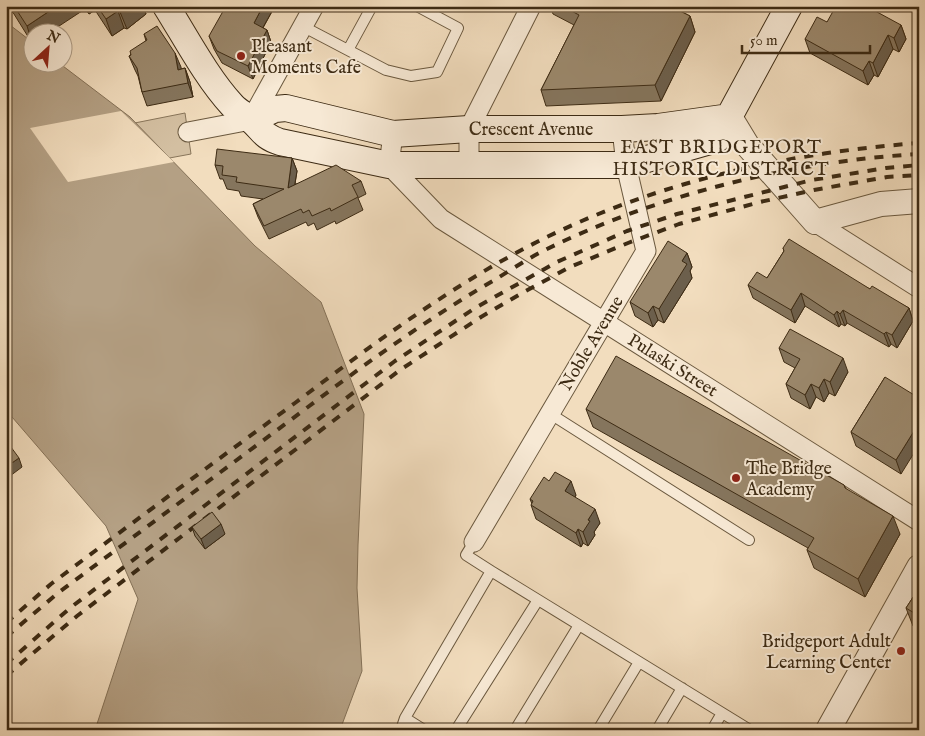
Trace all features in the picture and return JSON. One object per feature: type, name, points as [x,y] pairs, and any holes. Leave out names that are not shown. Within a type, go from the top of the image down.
[{"type":"main road","points":[[166,6],[220,92],[234,108],[251,120]]},
{"type":"main road","points":[[730,117],[789,6]]},
{"type":"main road","name":"Crescent Avenue","points":[[286,108],[393,134],[469,129],[622,129],[658,127],[730,117],[717,139],[626,165],[389,165],[280,142],[261,133],[251,120],[275,109],[286,108]]},
{"type":"street","points":[[188,132],[251,120],[314,6]]},
{"type":"street","points":[[469,165],[469,129],[531,6]]},
{"type":"street","points":[[730,117],[747,145],[815,222],[919,288]]},
{"type":"street","name":"Noble Avenue","points":[[474,542],[646,251],[626,165],[622,129]]},
{"type":"street","points":[[389,165],[393,134]]},
{"type":"street","name":"Pulaski Street","points":[[389,165],[441,219],[919,521]]},
{"type":"street","points":[[815,222],[881,204],[919,201]]},
{"type":"street","points":[[828,730],[919,568]]},
{"type":"lane","points":[[348,50],[372,6]]},
{"type":"lane","points":[[304,27],[386,70],[411,76],[436,72],[458,28],[417,6]]},
{"type":"lane","points":[[550,413],[749,540]]},
{"type":"lane","points":[[474,542],[466,555],[750,730]]},
{"type":"lane","points":[[401,730],[405,718],[491,571]]},
{"type":"lane","points":[[456,730],[538,600]]},
{"type":"lane","points":[[515,730],[579,625]]},
{"type":"lane","points":[[598,730],[639,662]]},
{"type":"lane","points":[[657,730],[682,688]]},
{"type":"lane","points":[[712,730],[722,712]]},
{"type":"lane","points":[[405,718],[424,730]]},
{"type":"shaded area","points":[[6,22],[22,34],[22,72],[71,72],[130,117],[255,246],[321,302],[364,414],[357,588],[362,671],[340,730],[95,730],[138,599],[106,526],[6,410]]},
{"type":"shaded area","points":[[185,113],[191,154],[67,177],[39,142]]},
{"type":"pier","points":[[121,111],[174,162],[68,182],[30,128]]},
{"type":"building","points":[[14,6],[57,6],[33,22],[24,22]]},
{"type":"building","points":[[97,6],[128,6],[106,19]]},
{"type":"building","points":[[226,6],[263,6],[254,23],[267,30],[248,66],[217,51],[209,36]]},
{"type":"building","points":[[562,6],[670,6],[690,16],[655,85],[541,90],[579,15]]},
{"type":"building","points":[[836,6],[866,6],[901,25],[894,38],[888,35],[873,63],[869,61],[863,71],[805,39],[817,17],[827,22]]},
{"type":"building","points":[[157,26],[175,53],[178,70],[185,68],[188,83],[142,92],[137,68],[129,56],[131,55],[130,51],[147,40],[144,34]]},
{"type":"building","points":[[217,149],[292,158],[288,188],[336,165],[361,181],[352,185],[358,197],[331,211],[330,208],[312,216],[309,210],[303,213],[301,209],[264,226],[253,204],[284,189],[236,182],[237,177],[222,175],[223,166],[215,165]]},
{"type":"building","points":[[789,239],[870,289],[872,286],[909,308],[892,335],[886,332],[884,334],[843,310],[840,314],[837,311],[834,315],[801,293],[791,310],[748,285],[757,272],[767,278],[784,251],[783,248]]},
{"type":"building","points":[[668,241],[687,253],[682,261],[687,264],[659,309],[653,306],[648,313],[630,302]]},
{"type":"building","points":[[790,329],[843,358],[830,382],[824,379],[819,388],[811,384],[805,395],[786,384],[800,359],[779,348]]},
{"type":"building","points":[[616,356],[844,485],[845,488],[893,516],[858,579],[807,550],[814,538],[586,409]]},
{"type":"building","points":[[885,377],[919,398],[919,423],[896,460],[851,432]]},
{"type":"building","points":[[8,443],[19,458],[6,467],[6,445]]},
{"type":"building","points":[[555,472],[571,481],[565,491],[595,509],[583,532],[578,529],[576,533],[531,505],[533,501],[530,499],[544,477],[549,481]]},
{"type":"building","points":[[212,512],[221,524],[201,539],[192,527]]},
{"type":"building","points":[[919,588],[919,616],[906,608]]},
{"type":"railway","points":[[6,623],[51,584],[380,340],[439,299],[531,245],[623,204],[671,188],[720,175],[769,163],[819,154],[919,143]]},
{"type":"railway","points":[[6,637],[58,593],[351,375],[446,309],[537,254],[631,213],[726,184],[823,164],[919,154]]},
{"type":"railway","points":[[6,664],[70,608],[395,361],[475,308],[557,262],[627,231],[677,214],[812,180],[886,168],[919,165]]},
{"type":"railway","points":[[6,676],[77,616],[400,370],[481,317],[522,293],[570,267],[679,224],[760,202],[814,190],[887,177],[919,175]]},
{"type":"place","name":"Pleasant Moments Cafe","points":[[241,56]]},
{"type":"place","name":"The Bridge Academy","points":[[736,478]]},
{"type":"place","name":"Bridgeport Adult Learning Center","points":[[901,651]]},
{"type":"district","name":"EAST BRIDGEPORT HISTORIC DISTRICT","points":[[721,157]]}]
